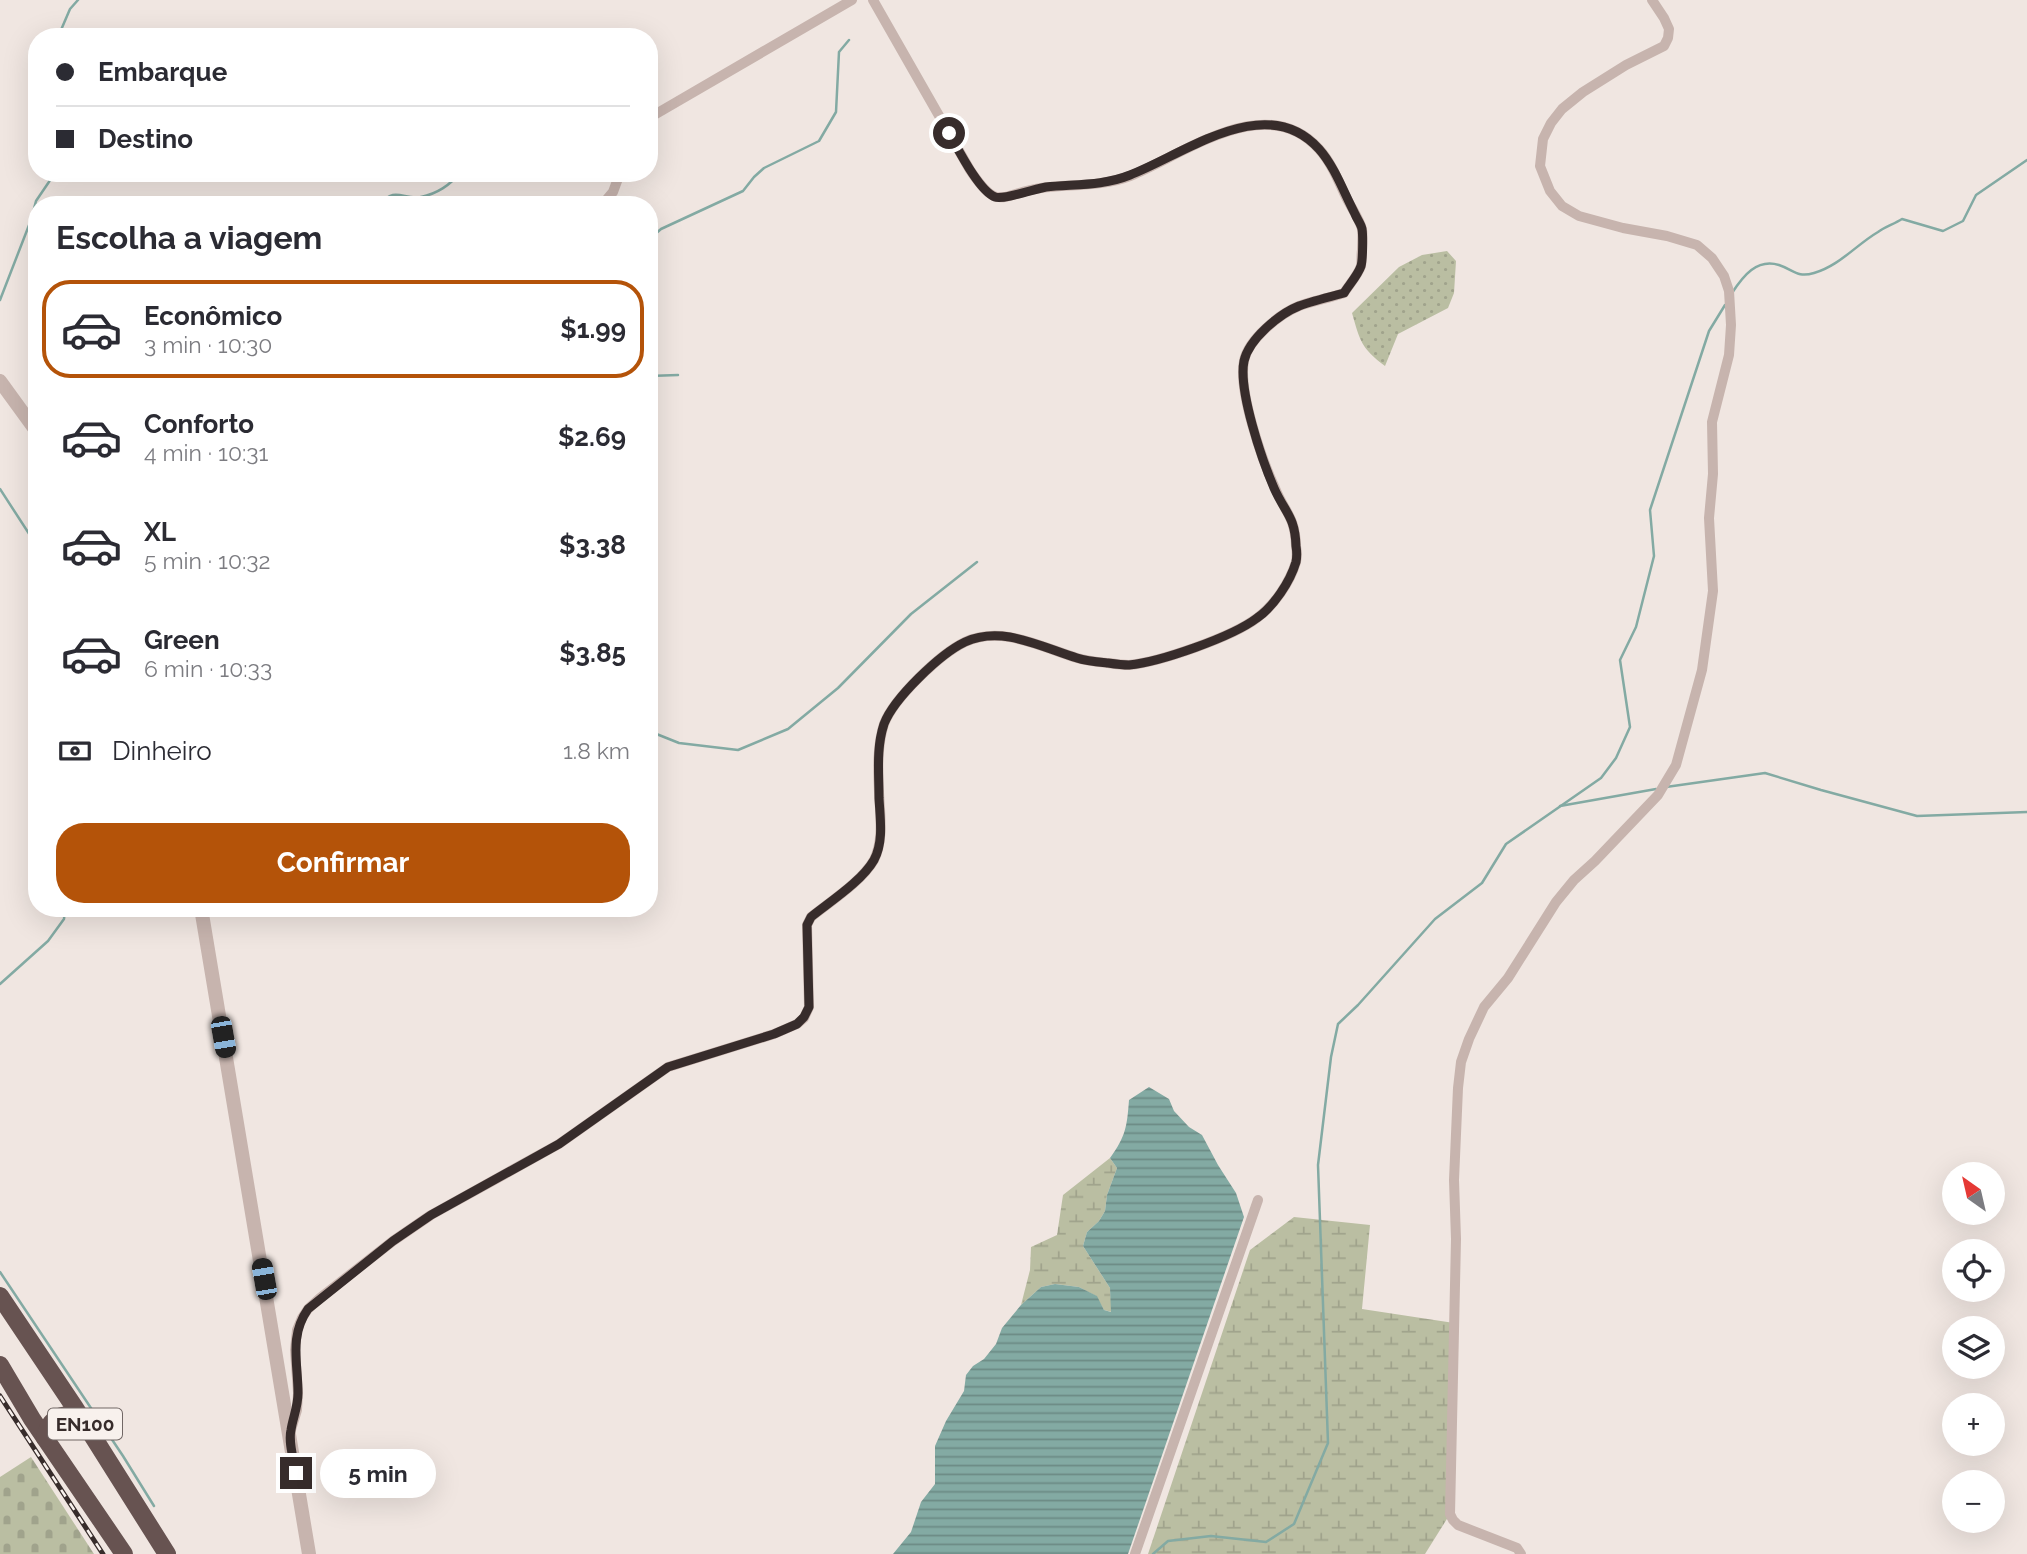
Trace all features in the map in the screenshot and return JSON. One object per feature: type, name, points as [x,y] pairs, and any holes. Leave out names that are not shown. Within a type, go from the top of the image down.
[{"type":"highway","name":"EN100","points":[[0,1296],[167,1554]]},
{"type":"highway","name":"EN100","points":[[0,1365],[32,1419],[124,1554]]},
{"type":"highway","points":[[45,1438],[55,1418],[69,1415],[81,1418]]},
{"type":"street","points":[[658,113],[852,0]]},
{"type":"street","points":[[290,1433],[297,1410],[297,1330],[308,1309],[340,1282],[431,1215],[559,1144],[668,1067],[774,1034],[797,1024],[804,1017],[809,1007],[807,925],[811,917],[867,870],[874,859],[879,847],[878,757],[884,724],[895,706],[938,660],[967,641],[995,635],[1011,636],[1080,659],[1127,665],[1156,660],[1218,638],[1258,618],[1276,599],[1297,560],[1296,529],[1276,492],[1252,418],[1244,385],[1244,359],[1263,331],[1279,317],[1297,307],[1344,293],[1361,266],[1362,229],[1320,149],[1292,129],[1248,126],[1224,131],[1127,177],[1088,185],[1030,190],[996,198],[981,185],[970,170],[873,0]]},
{"type":"street","points":[[1521,1552],[1517,1548],[1458,1525],[1450,1514],[1456,1240],[1454,1180],[1461,1062],[1484,1007],[1508,978],[1556,902],[1574,880],[1658,795],[1676,765],[1702,670],[1713,591],[1709,518],[1713,474],[1712,422],[1729,355],[1731,325],[1729,292],[1724,276],[1712,258],[1697,245],[1579,216],[1562,206],[1550,191],[1540,166],[1543,139],[1562,109],[1593,85],[1664,46],[1669,29],[1652,0]]},
{"type":"street","points":[[0,381],[28,420]]},
{"type":"street","points":[[203,917],[309,1554]]},
{"type":"street","points":[[1135,1554],[1258,1200]]},
{"type":"green space","points":[[1447,251],[1456,261],[1454,293],[1448,308],[1398,334],[1385,366],[1362,343],[1352,313],[1399,267],[1422,255]]},
{"type":"green space","points":[[1110,1158],[1117,1168],[1107,1195],[1105,1211],[1087,1232],[1083,1246],[1110,1288],[1112,1312],[1104,1310],[1096,1296],[1079,1287],[1055,1284],[1041,1287],[1021,1305],[1030,1270],[1031,1247],[1057,1235],[1063,1195]]},
{"type":"green space","points":[[1294,1217],[1370,1225],[1362,1309],[1454,1323],[1450,1514],[1425,1554],[1148,1554],[1250,1250]]},
{"type":"green space","points":[[31,1457],[94,1554],[0,1554],[0,1477]]},
{"type":"water","points":[[1149,1087],[1169,1099],[1174,1111],[1189,1127],[1202,1135],[1236,1193],[1244,1217],[1128,1554],[893,1554],[911,1532],[921,1502],[935,1484],[935,1446],[964,1391],[966,1375],[996,1344],[1002,1328],[1021,1305],[1041,1287],[1055,1284],[1079,1287],[1097,1296],[1104,1310],[1111,1312],[1110,1288],[1083,1246],[1087,1232],[1105,1211],[1107,1195],[1117,1168],[1110,1158],[1125,1130],[1129,1100]]},
{"type":"waterway","points":[[62,28],[70,9],[78,0]]},
{"type":"waterway","points":[[658,232],[743,191],[764,168],[819,141],[836,112],[839,52],[849,40]]},
{"type":"waterway","points":[[1732,293],[1751,270],[1764,264],[1779,265],[1803,275],[1823,270],[1870,237],[1902,219],[1943,231],[1963,221],[1976,195],[2027,160]]},
{"type":"waterway","points":[[39,196],[49,182]]},
{"type":"waterway","points":[[425,196],[450,182]]},
{"type":"waterway","points":[[390,196],[402,196]]},
{"type":"waterway","points":[[0,300],[28,228]]},
{"type":"waterway","points":[[1153,1554],[1168,1541],[1211,1536],[1266,1542],[1294,1524],[1328,1443],[1318,1165],[1331,1057],[1338,1024],[1435,919],[1482,883],[1506,844],[1601,778],[1616,758],[1630,727],[1620,660],[1636,627],[1654,556],[1650,510],[1709,331],[1725,305]]},
{"type":"waterway","points":[[658,376],[678,375]]},
{"type":"waterway","points":[[0,489],[28,532]]},
{"type":"waterway","points":[[658,735],[679,743],[738,750],[788,729],[838,688],[911,614],[977,562]]},
{"type":"waterway","points":[[1666,787],[1765,773],[1917,816],[2027,812]]},
{"type":"waterway","points":[[1560,806],[1656,789]]},
{"type":"waterway","points":[[0,984],[48,941],[64,917]]},
{"type":"waterway","points":[[0,1272],[154,1506]]},
{"type":"railway","points":[[0,1396],[103,1554]]},
{"type":"route","points":[[296,1473],[290,1433],[297,1410],[295,1350],[297,1330],[308,1309],[393,1241],[431,1215],[559,1144],[668,1067],[774,1034],[797,1024],[804,1017],[809,1007],[807,925],[811,917],[867,870],[874,859],[879,847],[878,757],[884,724],[895,706],[938,660],[967,641],[995,635],[1011,636],[1080,659],[1127,665],[1156,660],[1218,638],[1258,618],[1276,599],[1289,578],[1297,560],[1296,529],[1267,469],[1244,385],[1244,359],[1263,331],[1279,317],[1297,307],[1344,293],[1361,266],[1362,229],[1320,149],[1292,129],[1248,126],[1224,131],[1127,177],[1088,185],[1030,190],[996,198],[970,170],[949,133]]}]
